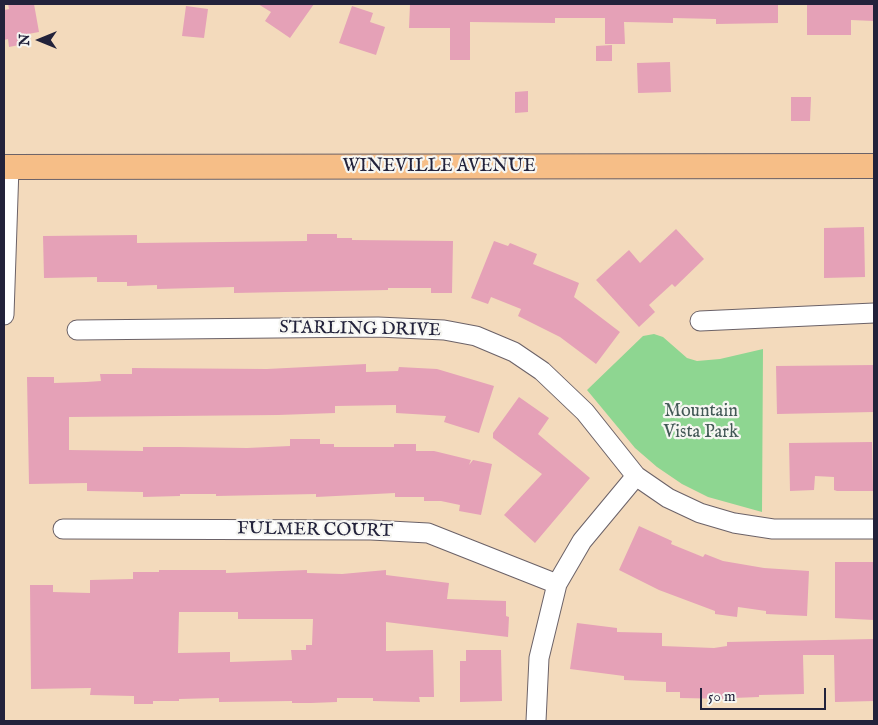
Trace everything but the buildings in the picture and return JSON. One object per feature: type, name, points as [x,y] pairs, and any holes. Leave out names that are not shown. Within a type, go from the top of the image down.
[{"type":"main road","name":"WINEVILLE AVENUE","points":[[6,167],[874,166]]},
{"type":"street","points":[[4,315],[6,167]]},
{"type":"street","points":[[700,321],[874,313]]},
{"type":"street","name":"STARLING DRIVE","points":[[77,330],[378,327],[444,330],[476,336],[514,352],[542,371],[585,412],[636,476],[668,498],[700,513],[734,522],[773,528],[874,528]]},
{"type":"street","points":[[536,721],[539,658],[557,584],[582,541],[636,476]]},
{"type":"street","name":"FULMER COURT","points":[[64,530],[371,530],[428,533],[557,584]]},
{"type":"green space","name":"Mountain Vista Park","points":[[654,334],[663,337],[687,358],[697,361],[720,359],[763,349],[762,512],[708,497],[682,484],[657,467],[635,448],[587,390],[643,336]]}]
